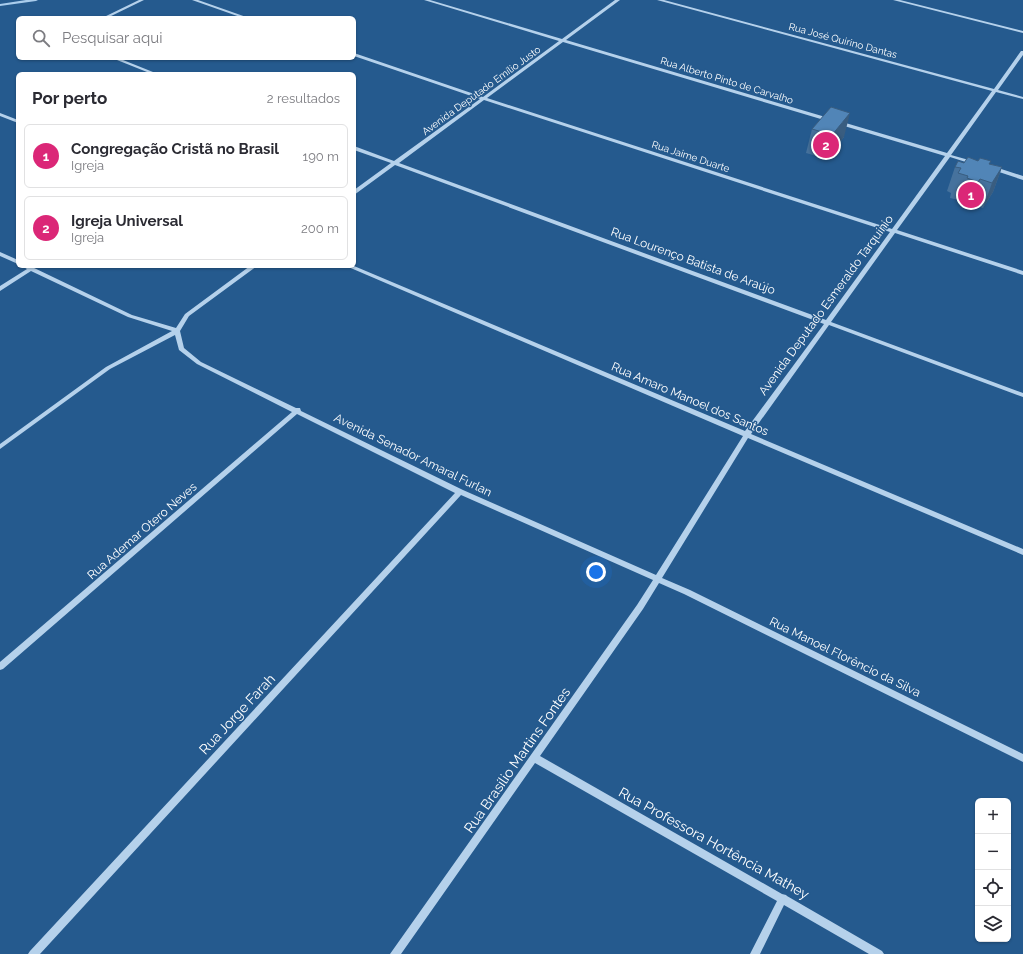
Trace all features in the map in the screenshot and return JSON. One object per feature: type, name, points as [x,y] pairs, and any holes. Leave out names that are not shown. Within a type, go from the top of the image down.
[{"type":"street","points":[[108,16],[142,0]]},
{"type":"street","points":[[194,0],[241,16]]},
{"type":"street","name":"Rua Alberto Pinto de Carvalho","points":[[426,0],[978,164]]},
{"type":"street","name":"Avenida Deputado Emílio Justo","points":[[356,192],[618,0]]},
{"type":"street","name":"Rua José Quirino Dantas","points":[[659,0],[1023,98]]},
{"type":"street","points":[[895,0],[1023,32]]},
{"type":"street","name":"Avenida Deputado Esmeraldo Tarquínio","points":[[657,579],[747,434],[1023,52]]},
{"type":"street","name":"Rua Jaime Duarte","points":[[356,55],[484,99],[1023,273]]},
{"type":"street","points":[[119,60],[151,72]]},
{"type":"street","points":[[0,114],[16,121]]},
{"type":"street","name":"Rua Lourenço Batista de Araújo","points":[[356,149],[1023,395]]},
{"type":"street","points":[[986,166],[1023,178]]},
{"type":"street","points":[[0,254],[16,261]]},
{"type":"street","points":[[0,289],[27,268]]},
{"type":"street","points":[[30,268],[130,316],[177,331]]},
{"type":"street","points":[[0,447],[108,368],[177,331],[186,315],[251,268]]},
{"type":"street","name":"Rua Amaro Manoel dos Santos","points":[[354,268],[1023,552]]},
{"type":"street","name":"Avenida Senador Amaral Furlan","points":[[177,331],[182,349],[199,363],[298,410],[460,492],[657,579]]},
{"type":"street","name":"Rua Ademar Otero Neves","points":[[0,667],[298,410]]},
{"type":"street","name":"Rua Jorge Farah","points":[[33,954],[460,492]]},
{"type":"street","name":"Rua Manoel Florêncio da Silva","points":[[657,579],[1023,758]]},
{"type":"street","name":"Rua Brasílio Martins Fontes","points":[[395,954],[640,607],[657,579]]},
{"type":"street","name":"Rua Professora Hortência Mathey","points":[[534,758],[783,898],[879,954]]},
{"type":"street","points":[[755,954],[783,898]]},
{"type":"building","points":[[831,107],[850,113],[832,135],[812,129]]},
{"type":"building","points":[[968,157],[978,161],[980,158],[991,161],[989,164],[1002,167],[992,183],[980,179],[978,182],[967,178],[968,176],[958,173],[961,168],[955,167],[958,161],[964,163]]},
{"type":"waterway","points":[[0,5],[36,0]]},
{"type":"place","name":"Igreja Universal","points":[[826,145]]},
{"type":"place","name":"Congregação Cristã no Brasil","points":[[971,195]]}]
